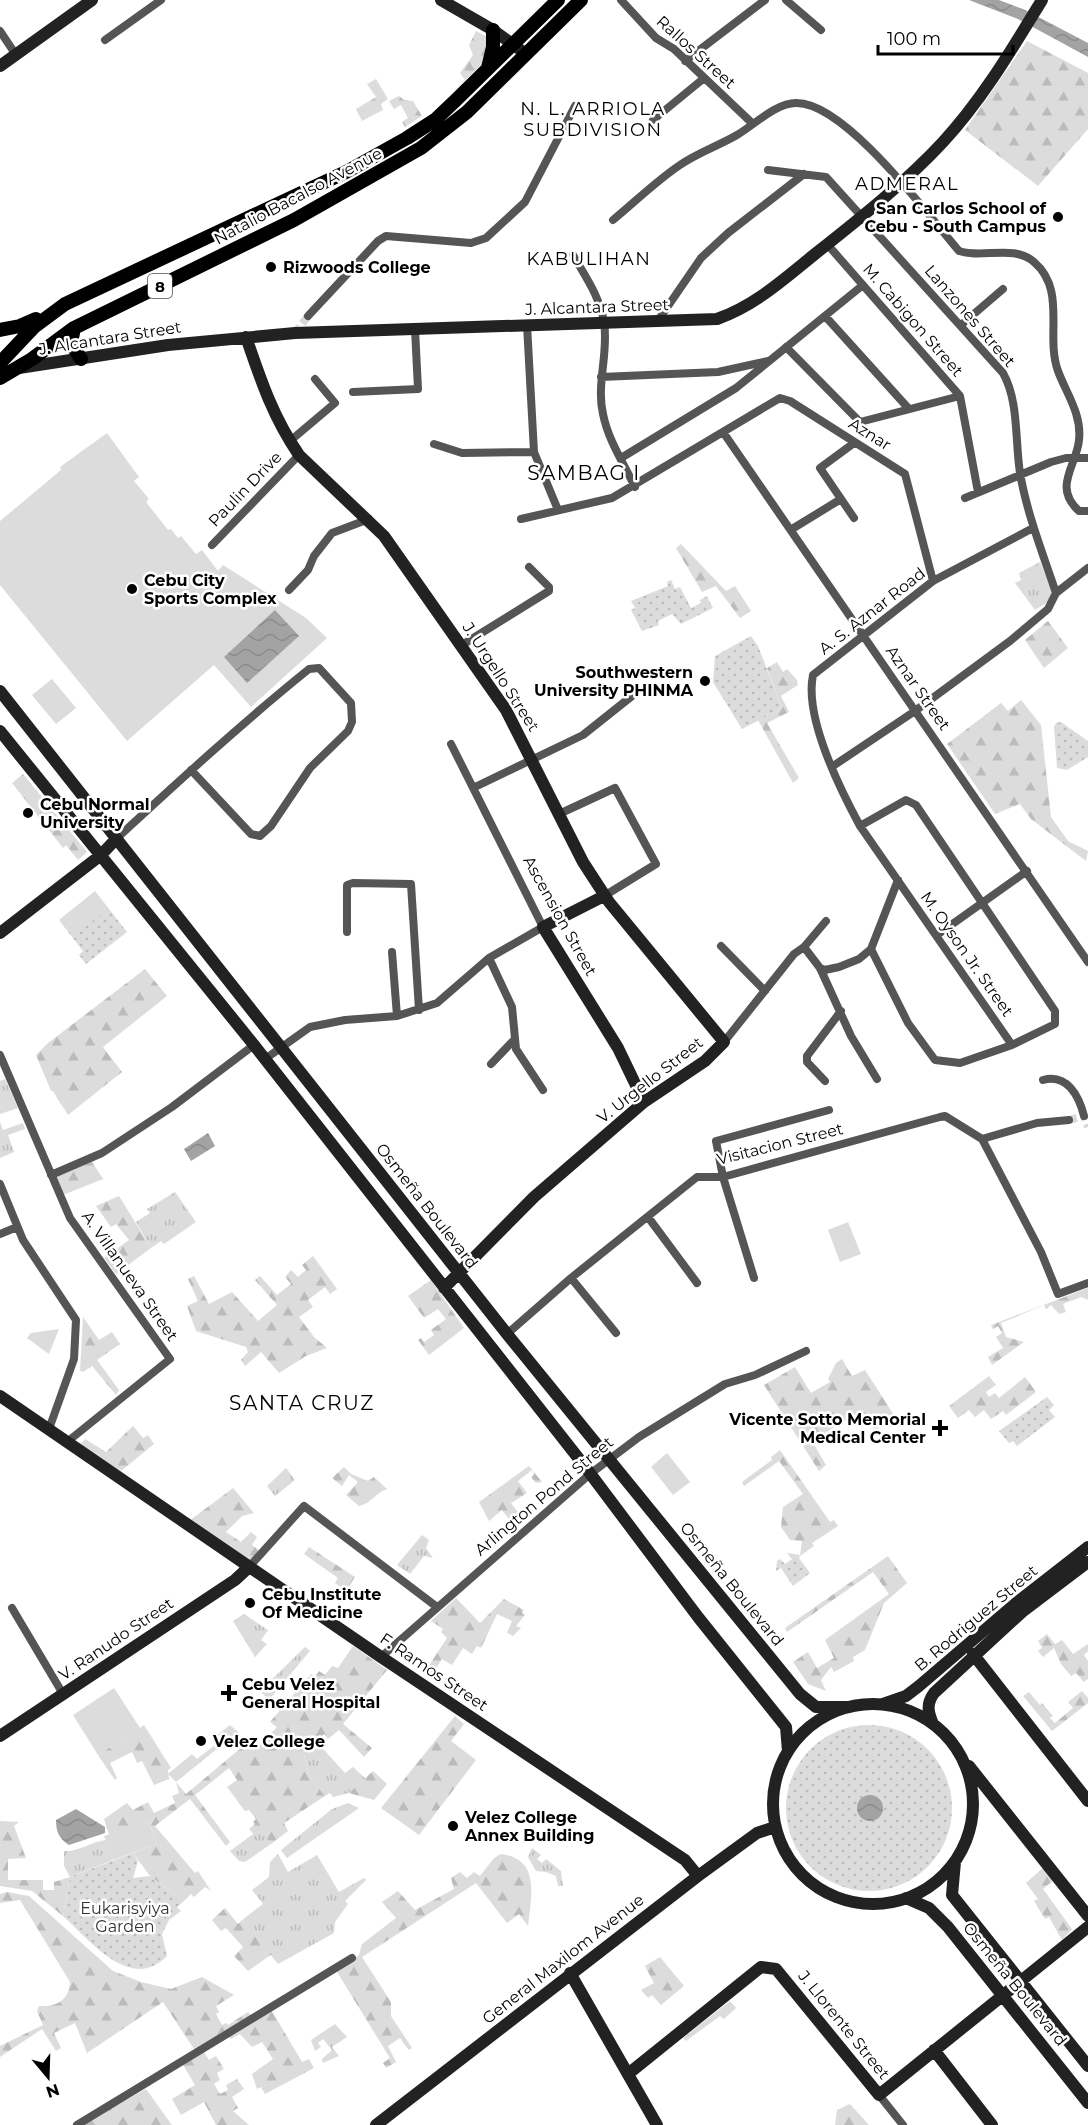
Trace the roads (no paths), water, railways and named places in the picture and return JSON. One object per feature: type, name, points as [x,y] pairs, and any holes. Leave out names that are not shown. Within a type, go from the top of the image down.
[{"type":"main road","name":"Natalio Bacalso Avenue","points":[[0,365],[34,327],[65,304],[346,172],[435,120],[558,0]]},
{"type":"main road","name":"Natalio Bacalso Avenue","points":[[0,378],[74,328],[325,204],[400,161],[444,132],[467,112],[581,0]]},
{"type":"main road","points":[[487,70],[493,47],[493,30]]},
{"type":"main road","points":[[456,100],[467,112]]},
{"type":"main road","points":[[435,120],[444,132]]},
{"type":"main road","points":[[0,330],[23,325],[65,304]]},
{"type":"main road","points":[[74,328],[71,343],[81,359]]},
{"type":"street","points":[[0,66],[92,0]]},
{"type":"street","points":[[105,40],[161,0]]},
{"type":"street","points":[[441,0],[493,30],[526,54]]},
{"type":"street","name":"Rallos Street","points":[[621,0],[656,38],[674,49],[753,124]]},
{"type":"street","points":[[685,61],[765,0]]},
{"type":"street","points":[[786,0],[821,30]]},
{"type":"street","name":"J. Alcantara Street","points":[[0,365],[18,368],[168,345],[246,337],[717,319],[739,311],[754,302],[827,244],[928,157],[951,132],[1026,31],[1039,4]]},
{"type":"street","points":[[0,31],[16,55]]},
{"type":"street","points":[[652,120],[703,79]]},
{"type":"street","points":[[613,220],[681,164],[738,140],[753,124],[788,104],[806,104],[848,127],[900,181],[959,252],[1021,254],[1035,262],[1049,281],[1054,306],[1055,361],[1073,400],[1080,432],[1075,458],[1067,473],[1068,490],[1074,507],[1079,511],[1088,511]]},
{"type":"street","points":[[308,316],[378,241],[387,236],[471,243],[486,238],[525,202],[575,105]]},
{"type":"street","name":"Lanzones Street","points":[[768,170],[826,177],[998,366],[1007,380],[1020,474],[1034,528],[1056,593]]},
{"type":"street","points":[[657,322],[701,258],[728,233],[804,174]]},
{"type":"street","name":"M. Cabigon Street","points":[[827,244],[960,396],[978,492]]},
{"type":"street","points":[[573,255],[600,303],[605,324],[601,377],[603,414],[635,487]]},
{"type":"street","points":[[621,458],[736,388],[863,285]]},
{"type":"street","points":[[961,325],[1003,289]]},
{"type":"street","points":[[825,316],[909,410]]},
{"type":"street","points":[[527,325],[534,452],[558,510]]},
{"type":"street","points":[[352,393],[418,389],[415,329]]},
{"type":"street","name":"J. Urgello Street","points":[[246,337],[267,401],[299,455],[369,519],[384,536],[506,710],[533,759],[583,862],[604,896],[724,1042]]},
{"type":"street","points":[[786,348],[861,423],[960,396]]},
{"type":"street","points":[[601,377],[718,372],[771,360]]},
{"type":"street","points":[[290,441],[335,403],[315,379]]},
{"type":"street","name":"Aznar","points":[[723,432],[780,398],[790,401],[905,474],[933,581]]},
{"type":"street","points":[[521,519],[599,502],[635,487],[723,432]]},
{"type":"street","name":"Aznar Street","points":[[723,432],[792,529],[1088,962]]},
{"type":"street","points":[[854,442],[820,468],[854,518]]},
{"type":"street","points":[[434,444],[462,453],[534,452]]},
{"type":"street","name":"Paulin Drive","points":[[212,545],[299,455]]},
{"type":"street","points":[[965,498],[1051,462],[1088,458]]},
{"type":"street","points":[[792,529],[841,499]]},
{"type":"street","points":[[289,590],[308,570],[314,556],[332,533],[369,519]]},
{"type":"street","name":"A. S. Aznar Road","points":[[860,826],[821,735],[810,692],[813,675],[933,581],[1034,528]]},
{"type":"street","points":[[462,645],[549,591],[549,587],[530,567]]},
{"type":"street","points":[[833,766],[915,711],[1048,609],[1056,593],[1088,568]]},
{"type":"street","points":[[0,933],[101,855],[191,770],[309,669],[318,668],[351,703],[351,726],[310,768],[266,833],[261,836],[251,834],[191,770]]},
{"type":"street","name":"Osmeña Boulevard","points":[[0,691],[507,1334],[800,1694],[816,1707],[850,1707]]},
{"type":"street","points":[[475,787],[594,729],[632,696]]},
{"type":"street","points":[[0,731],[254,1045],[786,1727],[789,1751]]},
{"type":"street","name":"Ascension Street","points":[[451,744],[475,787],[543,927],[618,1048],[644,1102]]},
{"type":"street","points":[[265,1059],[279,1046],[310,1027],[345,1020],[397,1016],[437,1003],[489,958],[604,896],[656,864],[615,788],[559,814]]},
{"type":"street","points":[[860,826],[900,802],[910,801],[1055,1011],[1055,1024],[1049,1029],[1012,1045],[960,1063],[935,1060],[908,1023],[871,949]]},
{"type":"street","name":"M. Oyson Jr. Street","points":[[860,826],[1012,1045]]},
{"type":"street","points":[[937,935],[1026,870]]},
{"type":"street","points":[[820,968],[825,970],[839,967],[860,959],[871,949],[898,880]]},
{"type":"street","points":[[347,932],[347,885],[353,883],[411,884],[419,1010]]},
{"type":"street","name":"V. Urgello Street","points":[[444,1288],[534,1197],[644,1102],[705,1061],[724,1042],[794,954],[804,947],[826,921]]},
{"type":"street","points":[[721,946],[765,991]]},
{"type":"street","points":[[804,947],[820,968],[851,1036],[877,1079]]},
{"type":"street","points":[[392,952],[397,1016]]},
{"type":"street","points":[[489,958],[512,1008],[515,1025],[513,1041],[521,1060],[543,1090]]},
{"type":"street","points":[[825,1081],[807,1062],[807,1056],[841,1011]]},
{"type":"street","points":[[491,1064],[513,1041]]},
{"type":"street","points":[[51,1175],[102,1154],[172,1107],[254,1045]]},
{"type":"street","name":"A. Villanueva Street","points":[[0,1055],[70,1218],[170,1359],[67,1442]]},
{"type":"street","points":[[1043,1080],[1050,1078],[1061,1081],[1072,1088],[1079,1099],[1084,1116]]},
{"type":"street","points":[[754,1278],[723,1177],[716,1141],[829,1110]]},
{"type":"street","name":"Visitacion Street","points":[[507,1334],[571,1278],[697,1177],[723,1177],[945,1116],[982,1139]]},
{"type":"street","points":[[1069,1120],[1037,1123],[982,1139],[1041,1252],[1058,1294],[1088,1284]]},
{"type":"street","points":[[0,1184],[23,1240],[76,1320],[74,1359],[48,1429]]},
{"type":"street","points":[[648,1216],[697,1283]]},
{"type":"street","points":[[0,1233],[17,1227]]},
{"type":"street","points":[[571,1278],[616,1333]]},
{"type":"street","name":"Arlington Pond Street","points":[[381,1657],[610,1459],[682,1409],[725,1384],[755,1375],[806,1351]]},
{"type":"street","name":"F. Ramos Street","points":[[0,1396],[381,1657],[685,1860],[698,1876]]},
{"type":"street","points":[[249,1567],[304,1506],[437,1607]]},
{"type":"street","name":"B. Rodriguez Street","points":[[880,1705],[906,1696],[1018,1608],[1088,1547]]},
{"type":"street","name":"B. Rodriguez Street","points":[[933,1724],[928,1711],[931,1696],[1018,1608],[1088,1562]]},
{"type":"street","name":"V. Ranudo Street","points":[[0,1736],[235,1580],[249,1567]]},
{"type":"street","points":[[12,1608],[63,1694]]},
{"type":"street","points":[[974,1654],[1088,1801]]},
{"type":"street","points":[[961,1756],[971,1785],[973,1816],[966,1839],[955,1861],[942,1877],[925,1890],[885,1903],[863,1904],[823,1891],[791,1862],[775,1827],[774,1789],[789,1751],[808,1729],[829,1715],[850,1707],[880,1705],[908,1710],[933,1724],[950,1740],[1088,1916]]},
{"type":"street","name":"General Maxilom Avenue","points":[[376,2125],[698,1876],[757,1833],[775,1827]]},
{"type":"street","name":"Osmeña Boulevard","points":[[955,1861],[952,1895],[1088,2066]]},
{"type":"street","name":"Osmeña Boulevard","points":[[906,1898],[929,1908],[939,1917],[1088,2103]]},
{"type":"street","name":"J. Llorente Street","points":[[628,2074],[761,1967],[769,1966],[776,1969],[879,2095],[1088,1927]]},
{"type":"street","points":[[77,2125],[352,1958]]},
{"type":"street","points":[[570,1973],[657,2125]]},
{"type":"street","points":[[934,2050],[992,2125]]},
{"type":"street","points":[[879,2095],[903,2125]]},
{"type":"water","points":[[969,0],[999,0],[1025,10],[1088,43],[1088,57],[1018,19]]},
{"type":"water","points":[[275,610],[299,636],[247,683],[224,657]]},
{"type":"water","points":[[208,1133],[215,1146],[191,1161],[184,1149]]},
{"type":"water","points":[[870,1795],[879,1799],[883,1808],[879,1817],[870,1821],[861,1817],[857,1808],[861,1799]]},
{"type":"water","points":[[76,1809],[105,1827],[105,1833],[69,1845],[66,1843],[59,1834],[56,1820]]},
{"type":"tunnel","points":[[295,333],[308,316]]},
{"type":"tunnel","points":[[1069,1120],[1084,1116],[1088,1127]]},
{"type":"place","name":"San Carlos School of Cebu - South Campus","points":[[1058,217]]},
{"type":"place","name":"Rizwoods College","points":[[271,267]]},
{"type":"place","name":"Cebu City Sports Complex","points":[[132,589]]},
{"type":"place","name":"Southwestern University PHINMA","points":[[705,681]]},
{"type":"place","name":"Cebu Normal University","points":[[28,813]]},
{"type":"place","name":"Vicente Sotto Memorial Medical Center","points":[[940,1428]]},
{"type":"place","name":"Cebu Institute Of Medicine","points":[[250,1603]]},
{"type":"place","name":"Cebu Velez General Hospital","points":[[229,1693]]},
{"type":"place","name":"Velez College","points":[[201,1741]]},
{"type":"place","name":"Velez College Annex Building","points":[[453,1826]]},
{"type":"district","name":"N. L. ARRIOLA SUBDIVISION","points":[[593,119]]},
{"type":"district","name":"ADMERAL","points":[[907,184]]},
{"type":"district","name":"KABULIHAN","points":[[589,259]]},
{"type":"district","name":"SAMBAG I","points":[[584,473]]},
{"type":"district","name":"SANTA CRUZ","points":[[302,1403]]},
{"type":"park label","name":"Eukarisyiya Garden","points":[[125,1917]]}]
